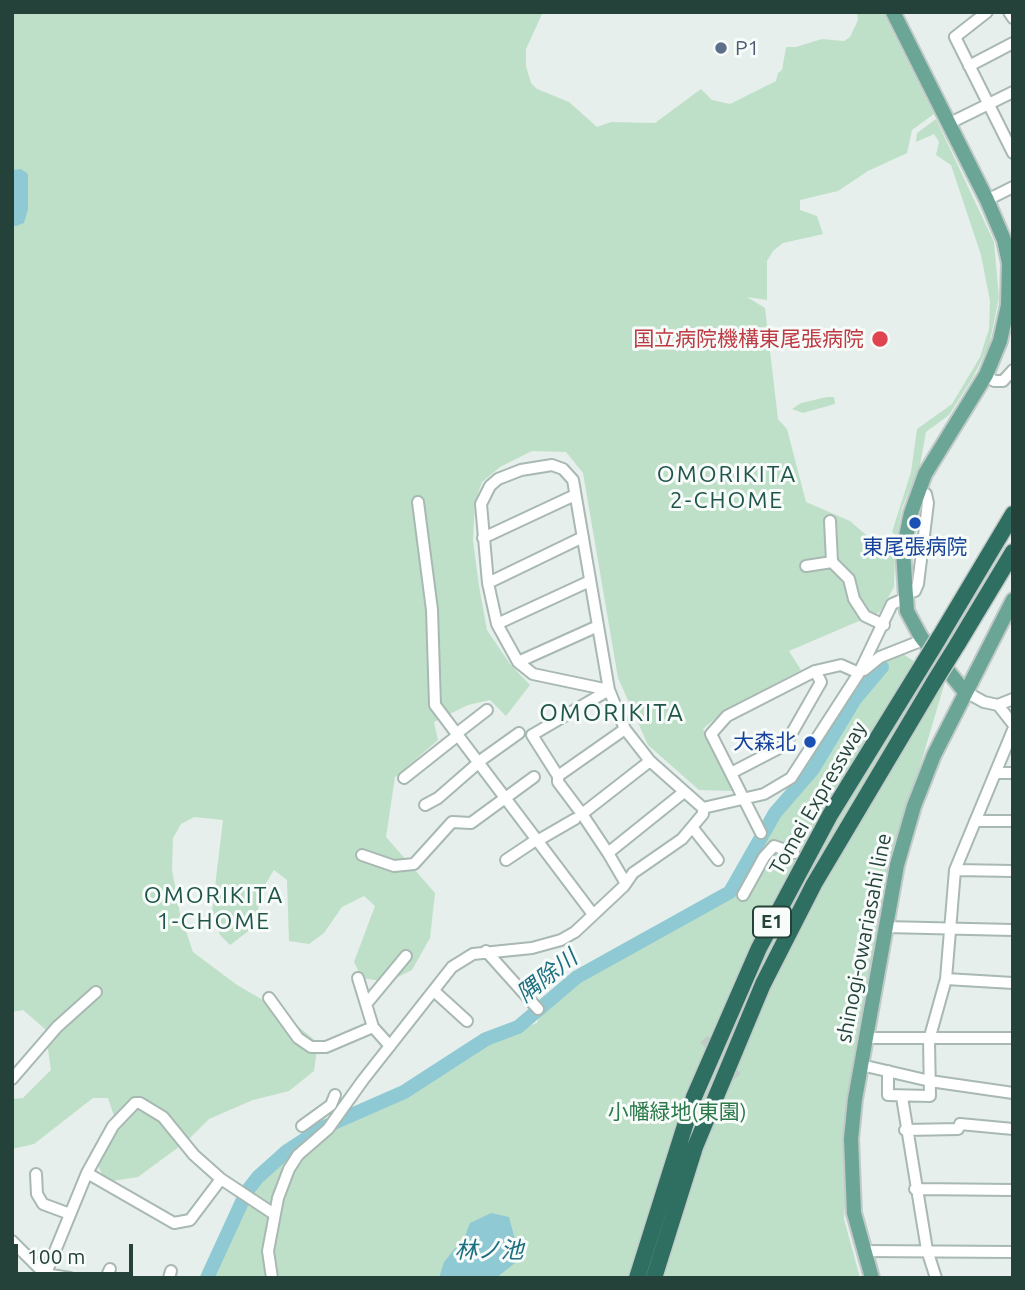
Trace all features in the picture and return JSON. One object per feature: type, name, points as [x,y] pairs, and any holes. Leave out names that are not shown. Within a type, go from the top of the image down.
[{"type":"highway","name":"Tomei Expressway","points":[[637,1278],[661,1193],[694,1097],[765,935],[830,815],[920,669],[931,639],[1013,514]]},
{"type":"highway","name":"Tomei Expressway","points":[[654,1278],[678,1198],[718,1087],[785,937],[1013,552]]},
{"type":"main road","points":[[893,12],[948,124],[1009,238],[1011,263],[1004,328],[986,375],[938,448],[918,492],[904,551],[904,596],[964,691]]},
{"type":"main road","name":"shinogi-owariasahi line","points":[[872,1278],[863,1251],[851,1180],[853,1113],[900,851],[911,815],[964,691],[1013,600]]},
{"type":"street","points":[[987,12],[955,37],[988,104],[1010,140],[1013,153]]},
{"type":"street","points":[[1009,12],[1013,18]]},
{"type":"street","points":[[969,66],[1013,43]]},
{"type":"street","points":[[948,124],[1013,92]]},
{"type":"street","points":[[988,200],[1013,187]]},
{"type":"street","points":[[986,375],[993,381],[1003,381],[1013,370]]},
{"type":"street","points":[[609,690],[533,674],[519,662],[497,624],[488,583],[481,504],[498,479],[521,470],[552,465],[563,469],[573,480],[609,690],[625,729],[650,761],[704,808]]},
{"type":"street","points":[[483,538],[575,495]]},
{"type":"street","points":[[418,502],[432,610],[435,705],[592,913]]},
{"type":"street","points":[[830,521],[832,562],[849,579],[854,599],[865,616],[884,625]]},
{"type":"street","points":[[488,583],[583,537]]},
{"type":"street","points":[[806,566],[832,562]]},
{"type":"street","points":[[497,624],[590,581]]},
{"type":"street","points":[[704,808],[764,794],[791,778],[859,674],[892,604],[904,596]]},
{"type":"street","points":[[519,662],[598,626]]},
{"type":"street","points":[[859,674],[880,657],[931,639]]},
{"type":"street","points":[[761,833],[711,734],[727,716],[815,671],[841,665],[859,674]]},
{"type":"street","points":[[731,774],[785,745],[821,682],[815,671]]},
{"type":"street","points":[[609,690],[532,735],[579,816],[608,853],[625,882]]},
{"type":"street","points":[[964,691],[984,702],[998,705],[1013,699]]},
{"type":"street","points":[[998,705],[1013,724]]},
{"type":"street","points":[[404,778],[488,710]]},
{"type":"street","points":[[558,776],[625,729]]},
{"type":"street","points":[[888,1071],[888,1095],[930,1096],[929,1040],[946,979],[955,870],[1013,730]]},
{"type":"street","points":[[425,805],[438,798],[477,764],[519,733]]},
{"type":"street","points":[[506,860],[579,816],[650,761]]},
{"type":"street","points":[[995,773],[1013,773]]},
{"type":"street","points":[[362,855],[394,866],[414,864],[452,822],[471,823],[534,777]]},
{"type":"street","points":[[608,853],[684,792]]},
{"type":"street","points":[[272,1278],[268,1251],[274,1214],[289,1169],[298,1155],[328,1129],[433,991],[460,961],[485,951],[532,948],[561,940],[582,926],[625,882],[682,839],[703,814],[704,808]]},
{"type":"street","points":[[975,821],[1013,821]]},
{"type":"street","points":[[692,827],[718,860]]},
{"type":"street","points":[[743,895],[764,857],[774,846],[794,853]]},
{"type":"street","points":[[955,870],[1013,871]]},
{"type":"street","points":[[885,928],[1013,930]]},
{"type":"street","points":[[485,951],[538,1009]]},
{"type":"street","points":[[367,1003],[406,956]]},
{"type":"street","points":[[359,978],[373,1027],[390,1046]]},
{"type":"street","points":[[946,979],[1013,983]]},
{"type":"street","points":[[433,991],[467,1020]]},
{"type":"street","points":[[12,1079],[57,1027],[96,992]]},
{"type":"street","points":[[269,998],[298,1038],[315,1048],[327,1047],[373,1027]]},
{"type":"street","points":[[865,1038],[1013,1038]]},
{"type":"street","points":[[861,1065],[930,1081],[1013,1093]]},
{"type":"street","points":[[302,1126],[331,1105],[335,1095]]},
{"type":"street","points":[[902,1097],[915,1189],[927,1250],[936,1278]]},
{"type":"street","points":[[44,1276],[87,1173],[113,1126],[135,1103],[140,1103],[174,1128],[194,1155],[221,1179],[274,1214]]},
{"type":"street","points":[[905,1130],[958,1129],[960,1124],[1013,1129]]},
{"type":"street","points":[[87,1173],[174,1223],[190,1220],[221,1179]]},
{"type":"street","points":[[36,1174],[37,1194],[43,1204],[70,1214]]},
{"type":"street","points":[[915,1189],[1013,1190]]},
{"type":"street","points":[[12,1241],[44,1276],[70,1278]]},
{"type":"street","points":[[863,1251],[1013,1252]]},
{"type":"green space","points":[[12,12],[543,12],[526,49],[526,66],[531,83],[537,89],[569,102],[597,127],[611,122],[655,123],[701,89],[712,100],[730,104],[776,81],[782,70],[786,47],[796,47],[822,39],[844,41],[850,37],[858,20],[857,12],[883,12],[934,114],[912,130],[907,153],[868,171],[838,191],[800,200],[800,210],[817,216],[823,234],[783,243],[773,251],[767,261],[767,300],[747,297],[765,308],[778,419],[787,429],[806,502],[850,521],[881,548],[895,552],[894,587],[880,612],[789,651],[801,670],[726,709],[703,729],[734,791],[699,790],[648,745],[618,678],[583,473],[566,452],[532,451],[500,467],[482,482],[475,502],[473,540],[479,586],[487,630],[510,664],[530,685],[506,716],[490,700],[468,705],[434,722],[438,740],[395,777],[386,837],[435,893],[430,938],[412,970],[388,982],[362,978],[354,962],[375,906],[364,896],[342,907],[324,933],[309,944],[289,941],[287,880],[274,870],[263,888],[254,927],[230,945],[220,935],[212,912],[223,820],[194,817],[181,824],[173,838],[172,870],[180,914],[193,952],[237,985],[275,1007],[318,1043],[314,1071],[289,1091],[253,1100],[209,1119],[187,1141],[138,1177],[105,1182],[96,1160],[114,1116],[108,1098],[93,1098],[34,1144],[12,1149],[12,1099],[23,1098],[51,1070],[45,1029],[23,1010],[12,1012]]},
{"type":"green space","points":[[936,119],[994,242],[999,298],[989,346],[972,379],[949,415],[926,432],[920,465],[902,508],[897,537],[892,532],[911,472],[917,429],[952,404],[980,357],[989,329],[990,301],[981,255],[951,165],[936,155],[939,142],[934,134],[916,142],[917,133]]},
{"type":"green space","points":[[834,397],[835,404],[803,413],[792,409],[801,403]]},
{"type":"green space","name":"小幡緑地(東園)","points":[[900,652],[945,682],[912,793],[846,1104],[847,1171],[844,1219],[860,1278],[208,1278],[252,1185],[289,1152],[343,1115],[400,1094],[491,1039],[537,1023],[549,995],[574,975],[739,885],[786,803],[820,763],[857,700],[883,669],[887,658]]},
{"type":"water","points":[[21,169],[28,174],[28,209],[24,223],[16,226],[12,225],[12,170]]},
{"type":"water","name":"林ノ池","points":[[491,1213],[509,1217],[520,1259],[496,1278],[439,1278],[444,1262],[465,1236],[470,1223]]},
{"type":"waterway","name":"隅除川","points":[[207,1278],[247,1191],[258,1177],[287,1151],[322,1128],[404,1092],[486,1039],[518,1027],[577,977],[730,892],[775,813],[813,769],[855,699],[882,667]]},
{"type":"tunnel","points":[[704,1039],[737,1077]]},
{"type":"place","name":"P1","points":[[721,48]]},
{"type":"place","name":"国立病院機構東尾張病院","points":[[880,339]]},
{"type":"place","name":"東尾張病院","points":[[915,523]]},
{"type":"place","name":"大森北","points":[[810,742]]},
{"type":"district","name":"OMORIKITA 2-CHOME","points":[[727,487]]},
{"type":"district","name":"OMORIKITA","points":[[612,713]]},
{"type":"district","name":"OMORIKITA 1-CHOME","points":[[214,908]]}]
